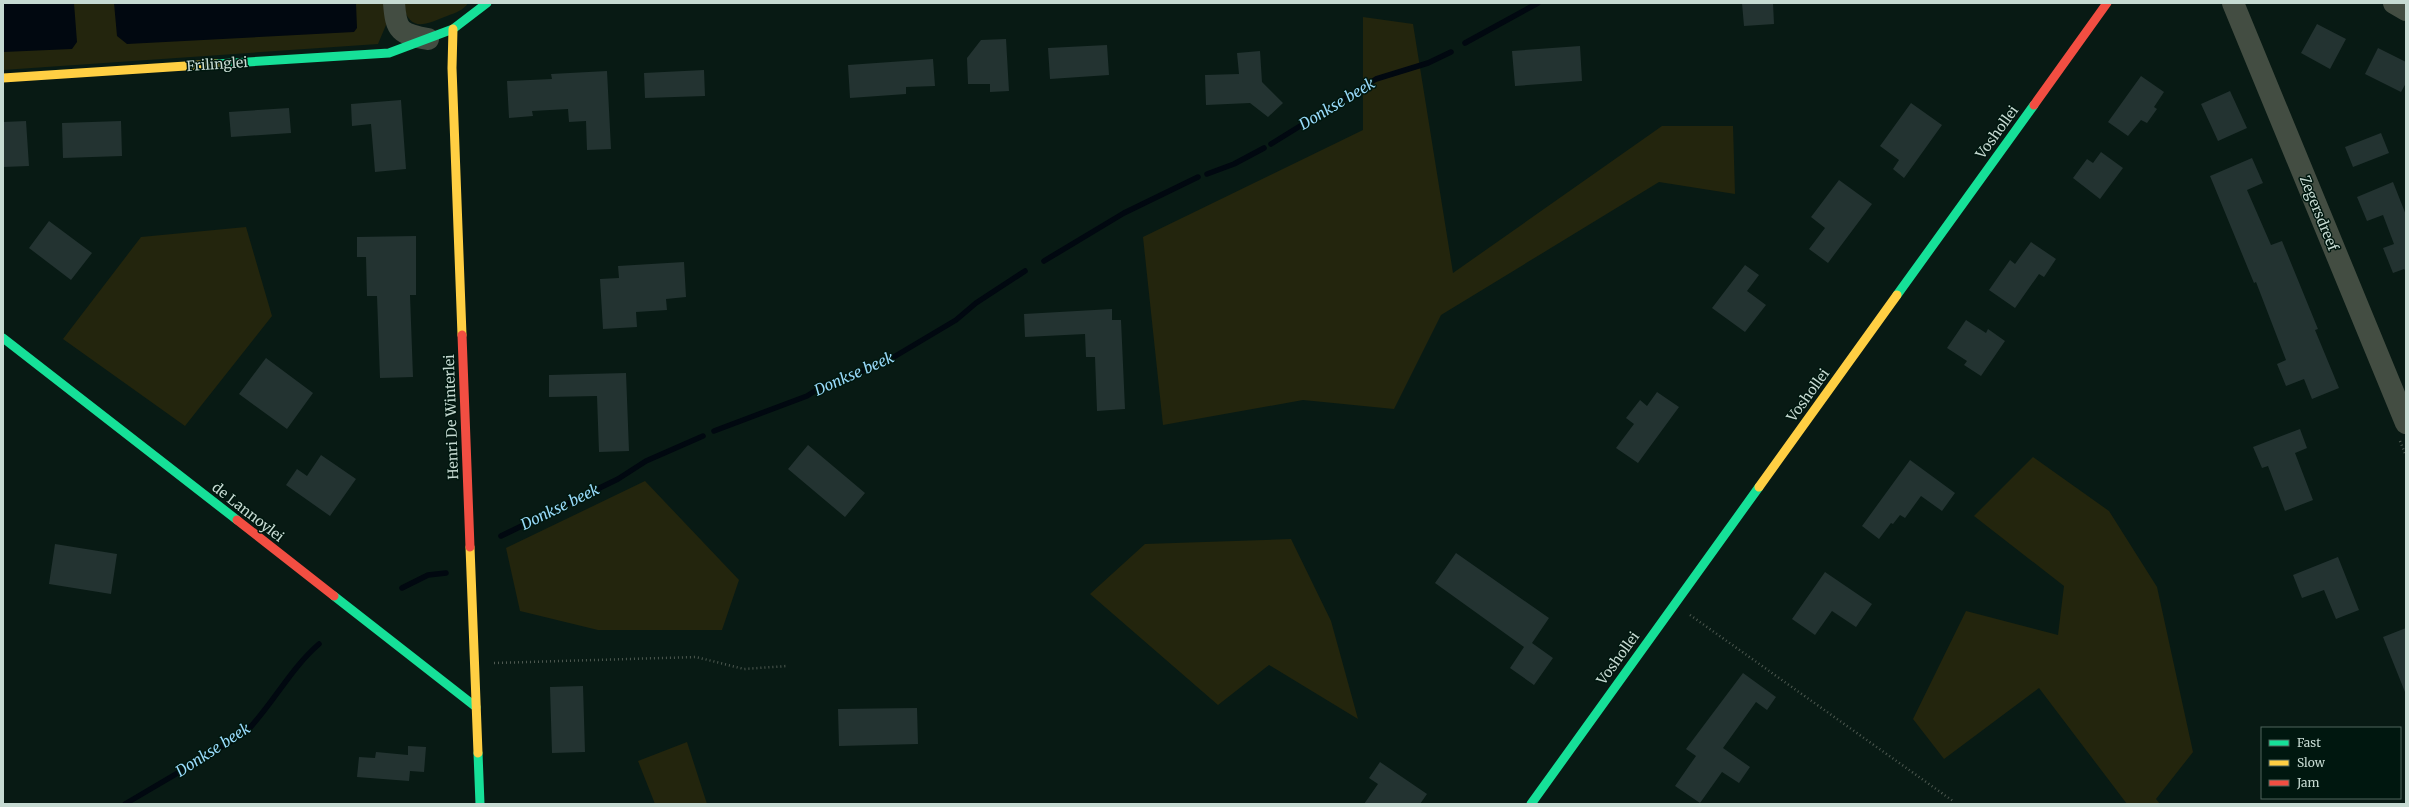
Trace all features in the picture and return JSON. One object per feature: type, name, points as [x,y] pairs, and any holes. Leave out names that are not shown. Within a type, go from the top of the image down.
[{"type":"street","points":[[394,3],[396,23],[401,31],[409,36],[428,39]]},
{"type":"street","name":"Frilinglei","points":[[3,78],[389,53],[453,29],[487,3]]},
{"type":"street","name":"Voshollei","points":[[1531,804],[2107,3]]},
{"type":"street","name":"Zegersdreef","points":[[2233,3],[2406,423]]},
{"type":"street","points":[[2394,3],[2406,10]]},
{"type":"street","name":"Henri De Winterlei","points":[[453,29],[452,68],[480,804]]},
{"type":"street","name":"de Lannoylei","points":[[3,338],[476,707]]},
{"type":"path","points":[[1674,604],[1953,800]]},
{"type":"path","points":[[475,664],[696,657],[744,669],[788,666]]},
{"type":"green space","points":[[3,3],[385,3],[386,25],[378,44],[3,70]]},
{"type":"green space","points":[[402,3],[468,3],[464,8],[456,12],[425,24],[419,24],[414,23],[409,19],[405,13]]},
{"type":"green space","points":[[1363,17],[1413,24],[1453,273],[1662,126],[1733,126],[1735,194],[1659,182],[1441,315],[1394,409],[1303,400],[1163,425],[1143,237],[1363,130]]},
{"type":"green space","points":[[246,227],[272,316],[185,426],[63,339],[141,237]]},
{"type":"green space","points":[[2033,457],[2109,511],[2157,587],[2193,752],[2156,799],[2160,804],[2127,804],[2039,688],[1944,759],[1913,719],[1966,611],[2058,635],[2064,586],[1974,516]]},
{"type":"green space","points":[[645,481],[739,580],[722,630],[598,630],[520,611],[506,548]]},
{"type":"green space","points":[[1291,539],[1331,621],[1358,719],[1269,665],[1218,705],[1090,594],[1145,544]]},
{"type":"green space","points":[[687,742],[707,804],[655,804],[638,761]]},
{"type":"shaded area","points":[[3,3],[74,3],[77,42],[72,49],[3,52]]},
{"type":"shaded area","points":[[114,3],[356,3],[357,28],[354,32],[127,44],[117,36]]},
{"type":"building","points":[[1742,3],[1773,3],[1774,24],[1744,26]]},
{"type":"building","points":[[2317,24],[2346,39],[2330,69],[2301,53]]},
{"type":"building","points":[[1006,39],[1009,91],[990,92],[990,84],[968,84],[967,58],[981,40]]},
{"type":"building","points":[[1107,45],[1109,75],[1050,79],[1048,48]]},
{"type":"building","points":[[1580,46],[1582,81],[1515,86],[1512,51]]},
{"type":"building","points":[[2378,48],[2406,62],[2406,83],[2401,92],[2365,74]]},
{"type":"building","points":[[1260,51],[1262,82],[1283,103],[1268,117],[1250,103],[1206,105],[1205,75],[1239,74],[1237,53]]},
{"type":"building","points":[[933,59],[935,86],[906,87],[906,94],[850,98],[848,65]]},
{"type":"building","points":[[704,70],[705,96],[645,98],[644,73]]},
{"type":"building","points":[[607,71],[611,149],[587,150],[586,121],[569,122],[568,109],[532,111],[533,116],[509,118],[507,81],[552,79],[551,74]]},
{"type":"building","points":[[2141,76],[2164,92],[2154,107],[2157,109],[2147,123],[2141,120],[2128,136],[2108,122]]},
{"type":"building","points":[[2230,91],[2247,128],[2218,141],[2201,104]]},
{"type":"building","points":[[401,100],[406,169],[375,172],[371,124],[352,126],[351,104]]},
{"type":"building","points":[[1911,103],[1942,125],[1904,178],[1893,169],[1899,160],[1880,146]]},
{"type":"building","points":[[289,108],[291,133],[231,137],[229,112]]},
{"type":"building","points":[[26,121],[29,166],[3,167],[3,122]]},
{"type":"building","points":[[121,121],[122,156],[63,158],[62,123]]},
{"type":"building","points":[[2381,133],[2389,153],[2353,167],[2345,147]]},
{"type":"building","points":[[2101,152],[2123,168],[2100,199],[2073,178],[2087,159],[2093,163]]},
{"type":"building","points":[[2252,158],[2263,183],[2247,190],[2271,245],[2282,241],[2318,329],[2315,330],[2339,388],[2312,399],[2304,379],[2286,386],[2277,364],[2286,360],[2256,282],[2254,283],[2210,176]]},
{"type":"building","points":[[1839,180],[1872,204],[1828,263],[1809,249],[1825,228],[1811,217]]},
{"type":"building","points":[[2393,182],[2406,215],[2406,271],[2404,269],[2393,273],[2383,248],[2394,244],[2383,215],[2367,221],[2357,197]]},
{"type":"building","points":[[49,221],[92,253],[71,280],[29,248]]},
{"type":"building","points":[[416,236],[416,295],[410,295],[413,377],[380,378],[377,296],[367,296],[366,257],[357,257],[357,237]]},
{"type":"building","points":[[2031,242],[2056,259],[2044,277],[2039,274],[2015,308],[1989,290],[2010,260],[2015,264]]},
{"type":"building","points":[[684,262],[686,297],[666,299],[667,310],[636,312],[637,327],[603,329],[600,279],[619,278],[618,266]]},
{"type":"building","points":[[1745,265],[1759,275],[1747,291],[1766,305],[1745,332],[1712,308]]},
{"type":"building","points":[[1112,309],[1112,320],[1121,320],[1125,409],[1097,411],[1095,357],[1086,357],[1085,334],[1025,337],[1024,314]]},
{"type":"building","points":[[1966,320],[1986,333],[1988,329],[2005,341],[1981,376],[1964,365],[1967,361],[1947,348]]},
{"type":"building","points":[[266,358],[313,393],[287,429],[239,394]]},
{"type":"building","points":[[626,373],[629,451],[599,452],[597,396],[549,397],[549,375]]},
{"type":"building","points":[[1657,392],[1679,407],[1638,463],[1616,448],[1634,424],[1626,418],[1640,400],[1647,406]]},
{"type":"building","points":[[2300,429],[2307,448],[2295,453],[2313,500],[2285,511],[2268,466],[2262,468],[2253,447]]},
{"type":"building","points":[[808,445],[865,493],[845,517],[788,469]]},
{"type":"building","points":[[321,455],[356,479],[330,516],[286,485],[297,469],[307,476]]},
{"type":"building","points":[[1910,460],[1955,493],[1942,511],[1921,496],[1905,518],[1900,515],[1893,524],[1891,523],[1879,539],[1862,526]]},
{"type":"building","points":[[55,544],[117,554],[111,594],[49,584]]},
{"type":"building","points":[[1456,553],[1549,618],[1532,643],[1553,658],[1534,685],[1510,668],[1524,647],[1435,583]]},
{"type":"building","points":[[2338,557],[2359,610],[2336,619],[2324,590],[2302,598],[2293,575]]},
{"type":"building","points":[[1825,572],[1872,604],[1856,627],[1832,611],[1815,635],[1792,619]]},
{"type":"building","points":[[2406,628],[2406,692],[2405,692],[2383,637]]},
{"type":"building","points":[[1743,673],[1776,697],[1767,710],[1756,702],[1723,748],[1750,767],[1739,783],[1722,772],[1700,803],[1675,786],[1696,756],[1686,749]]},
{"type":"building","points":[[583,686],[585,752],[552,753],[550,687]]},
{"type":"building","points":[[917,708],[918,744],[839,746],[838,709]]},
{"type":"building","points":[[408,746],[426,747],[424,772],[410,771],[409,781],[357,777],[359,757],[375,758],[376,752],[408,755]]},
{"type":"building","points":[[1380,762],[1427,794],[1420,804],[1364,804],[1378,784],[1369,778]]},
{"type":"waterway","name":"Donkse beek","points":[[1465,43],[1538,3]]},
{"type":"waterway","name":"Donkse beek","points":[[1271,144],[1376,79],[1428,63],[1451,52]]},
{"type":"waterway","name":"Donkse beek","points":[[1207,174],[1234,164],[1264,148]]},
{"type":"waterway","name":"Donkse beek","points":[[1044,261],[1124,213],[1198,177]]},
{"type":"waterway","name":"Donkse beek","points":[[714,431],[807,396],[826,384],[882,364],[956,320],[976,303],[1025,271]]},
{"type":"waterway","name":"Donkse beek","points":[[501,536],[618,479],[646,461],[703,436]]},
{"type":"waterway","name":"Donkse beek","points":[[402,588],[428,575],[446,573]]},
{"type":"waterway","name":"Donkse beek","points":[[125,804],[244,734],[308,654],[319,644]]},
{"type":"traffic: fast","points":[[216,64],[389,53],[453,29],[487,3]]},
{"type":"traffic: fast","points":[[1897,295],[2034,105]]},
{"type":"traffic: fast","points":[[3,338],[237,520]]},
{"type":"traffic: fast","points":[[1531,804],[1759,487]]},
{"type":"traffic: fast","points":[[334,596],[476,707]]},
{"type":"traffic: fast","points":[[478,753],[480,804]]},
{"type":"traffic: slow","points":[[453,29],[452,68],[462,335]]},
{"type":"traffic: slow","points":[[3,78],[216,64]]},
{"type":"traffic: slow","points":[[1759,487],[1897,295]]},
{"type":"traffic: slow","points":[[470,547],[478,753]]},
{"type":"traffic: jam","points":[[2034,105],[2107,3]]},
{"type":"traffic: jam","points":[[462,335],[470,547]]},
{"type":"traffic: jam","points":[[237,520],[334,596]]}]
